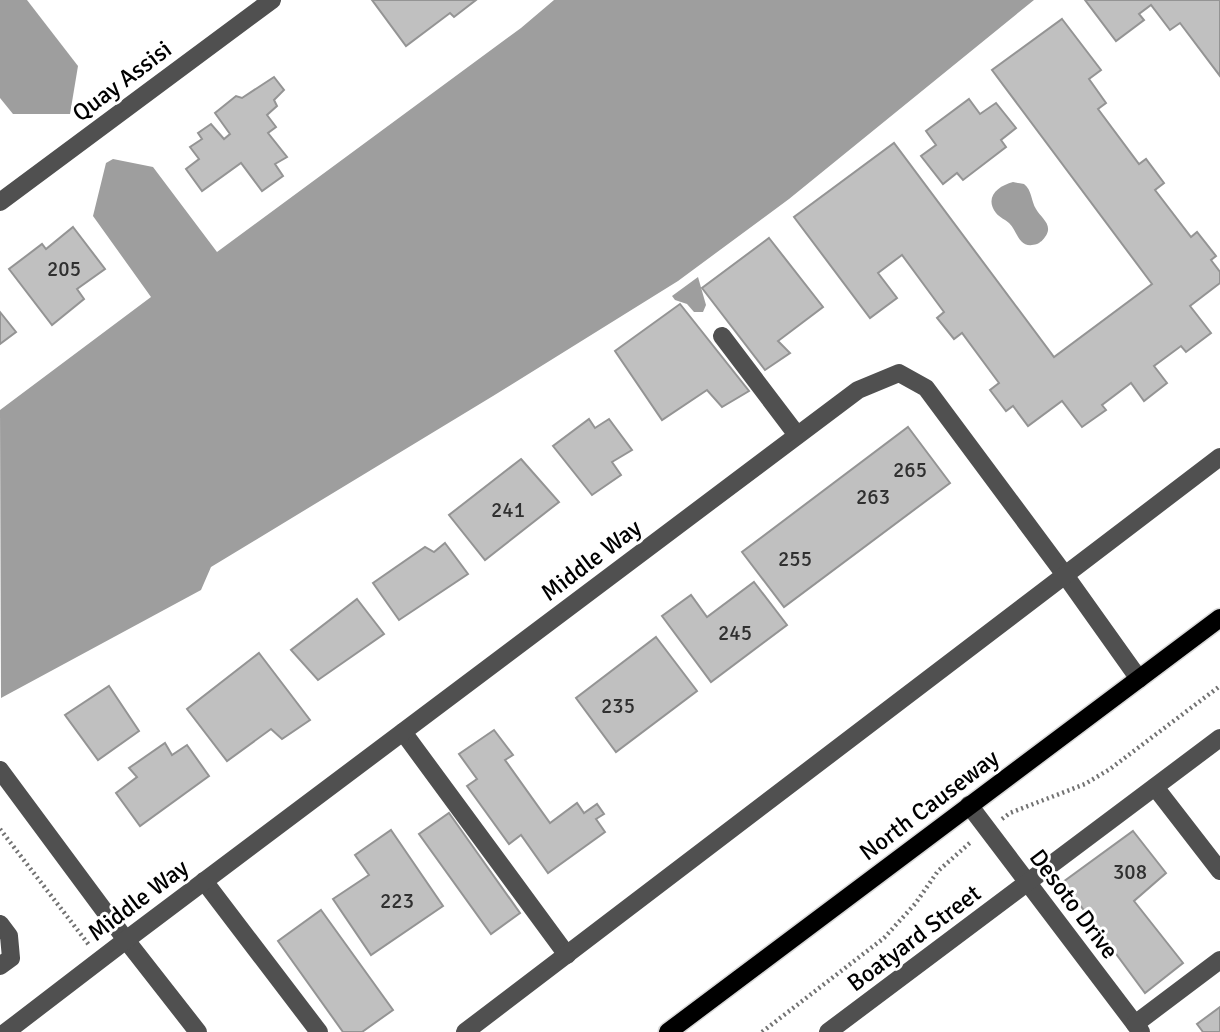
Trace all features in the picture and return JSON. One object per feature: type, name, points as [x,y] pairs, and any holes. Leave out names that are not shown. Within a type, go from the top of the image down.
[{"type":"main road","name":"North Causeway","points":[[668,1032],[1220,618]]},
{"type":"street","name":"Quay Assisi","points":[[0,202],[272,0]]},
{"type":"street","points":[[722,336],[797,435]]},
{"type":"street","name":"Middle Way","points":[[6,1032],[797,435],[858,390],[899,373],[926,388],[1139,679]]},
{"type":"street","points":[[465,1032],[1220,457]]},
{"type":"street","points":[[403,732],[566,955]]},
{"type":"street","name":"Boatyard Street","points":[[828,1032],[1220,738]]},
{"type":"street","points":[[0,770],[198,1032]]},
{"type":"street","points":[[1155,787],[1220,871]]},
{"type":"street","name":"Desoto Drive","points":[[969,805],[1138,1028]]},
{"type":"street","points":[[204,881],[319,1032]]},
{"type":"street","points":[[0,924],[9,936],[11,958],[0,966]]},
{"type":"street","points":[[1138,1028],[1220,960]]},
{"type":"path","points":[[0,829],[100,960]]},
{"type":"shaded area","points":[[0,0],[27,0],[78,66],[70,114],[13,114],[0,98]]},
{"type":"shaded area","points":[[554,0],[1034,0],[789,199],[678,281],[211,567],[201,590],[1,698],[0,410],[151,297],[93,216],[106,163],[113,159],[153,167],[217,252],[521,28]]},
{"type":"shaded area","points":[[1013,182],[1027,186],[1036,209],[1046,222],[1047,233],[1037,244],[1022,242],[1012,226],[998,215],[991,202],[998,189]]},
{"type":"shaded area","points":[[698,277],[706,305],[703,312],[694,312],[687,304],[675,300],[672,296]]},
{"type":"building","points":[[372,0],[476,0],[454,17],[450,13],[406,46]]},
{"type":"building","points":[[1085,0],[1220,0],[1220,76],[1180,23],[1170,30],[1151,5],[1139,14],[1144,20],[1116,41]]},
{"type":"building","points":[[1062,19],[1101,70],[1089,79],[1106,103],[1098,109],[1139,164],[1146,159],[1164,183],[1155,190],[1191,237],[1197,232],[1216,256],[1211,260],[1220,272],[1220,283],[1190,306],[1211,333],[1186,352],[1181,346],[1154,366],[1167,383],[1144,401],[1131,383],[1102,405],[1106,410],[1082,427],[1062,401],[1028,426],[1013,406],[1006,411],[990,390],[999,383],[962,333],[954,339],[937,318],[944,312],[902,255],[878,273],[897,298],[870,318],[794,217],[894,143],[1054,357],[1152,284],[992,70]]},
{"type":"building","points":[[274,77],[284,90],[274,100],[277,106],[267,115],[276,127],[268,133],[287,157],[275,164],[283,176],[262,191],[241,163],[202,191],[186,169],[199,159],[190,147],[202,139],[198,133],[211,124],[224,139],[230,134],[215,113],[236,96],[242,98]]},
{"type":"building","points":[[969,99],[980,114],[996,103],[1016,128],[1001,140],[1006,147],[963,180],[957,173],[943,184],[921,156],[936,145],[926,131]]},
{"type":"building","points":[[73,227],[105,269],[77,289],[84,299],[52,325],[9,269],[42,244],[46,249]]},
{"type":"building","points":[[769,238],[823,307],[778,341],[790,353],[765,370],[702,288]]},
{"type":"building","points":[[680,304],[749,391],[722,407],[707,390],[662,420],[615,351]]},
{"type":"building","points":[[0,312],[16,332],[0,344]]},
{"type":"building","points":[[589,419],[595,428],[609,419],[632,450],[612,462],[621,475],[592,495],[553,446]]},
{"type":"building","points":[[908,427],[950,483],[784,607],[742,552]]},
{"type":"building","points":[[521,459],[559,502],[485,560],[449,515]]},
{"type":"building","points":[[445,543],[468,574],[399,620],[373,583],[425,547],[434,552]]},
{"type":"building","points":[[754,582],[787,625],[711,682],[662,616],[691,595],[707,617]]},
{"type":"building","points":[[357,599],[384,634],[318,680],[291,650]]},
{"type":"building","points":[[656,637],[697,691],[616,752],[576,698]]},
{"type":"building","points":[[259,653],[310,720],[282,739],[271,729],[227,761],[187,709]]},
{"type":"building","points":[[109,686],[139,731],[98,760],[65,715]]},
{"type":"building","points":[[494,730],[513,755],[505,760],[550,823],[577,803],[584,813],[597,804],[604,814],[596,819],[605,832],[548,873],[521,835],[509,844],[467,786],[477,779],[459,754]]},
{"type":"building","points":[[165,743],[172,755],[187,745],[209,776],[140,826],[116,793],[137,777],[129,768]]},
{"type":"building","points":[[449,813],[520,913],[491,934],[419,834]]},
{"type":"building","points":[[391,830],[443,906],[371,955],[333,899],[369,875],[355,855]]},
{"type":"building","points":[[1133,831],[1166,873],[1134,901],[1183,963],[1145,993],[1063,882]]},
{"type":"building","points":[[321,910],[393,1010],[362,1032],[343,1032],[278,941]]},
{"type":"building","points":[[1220,1007],[1220,1032],[1203,1032],[1197,1024]]}]
